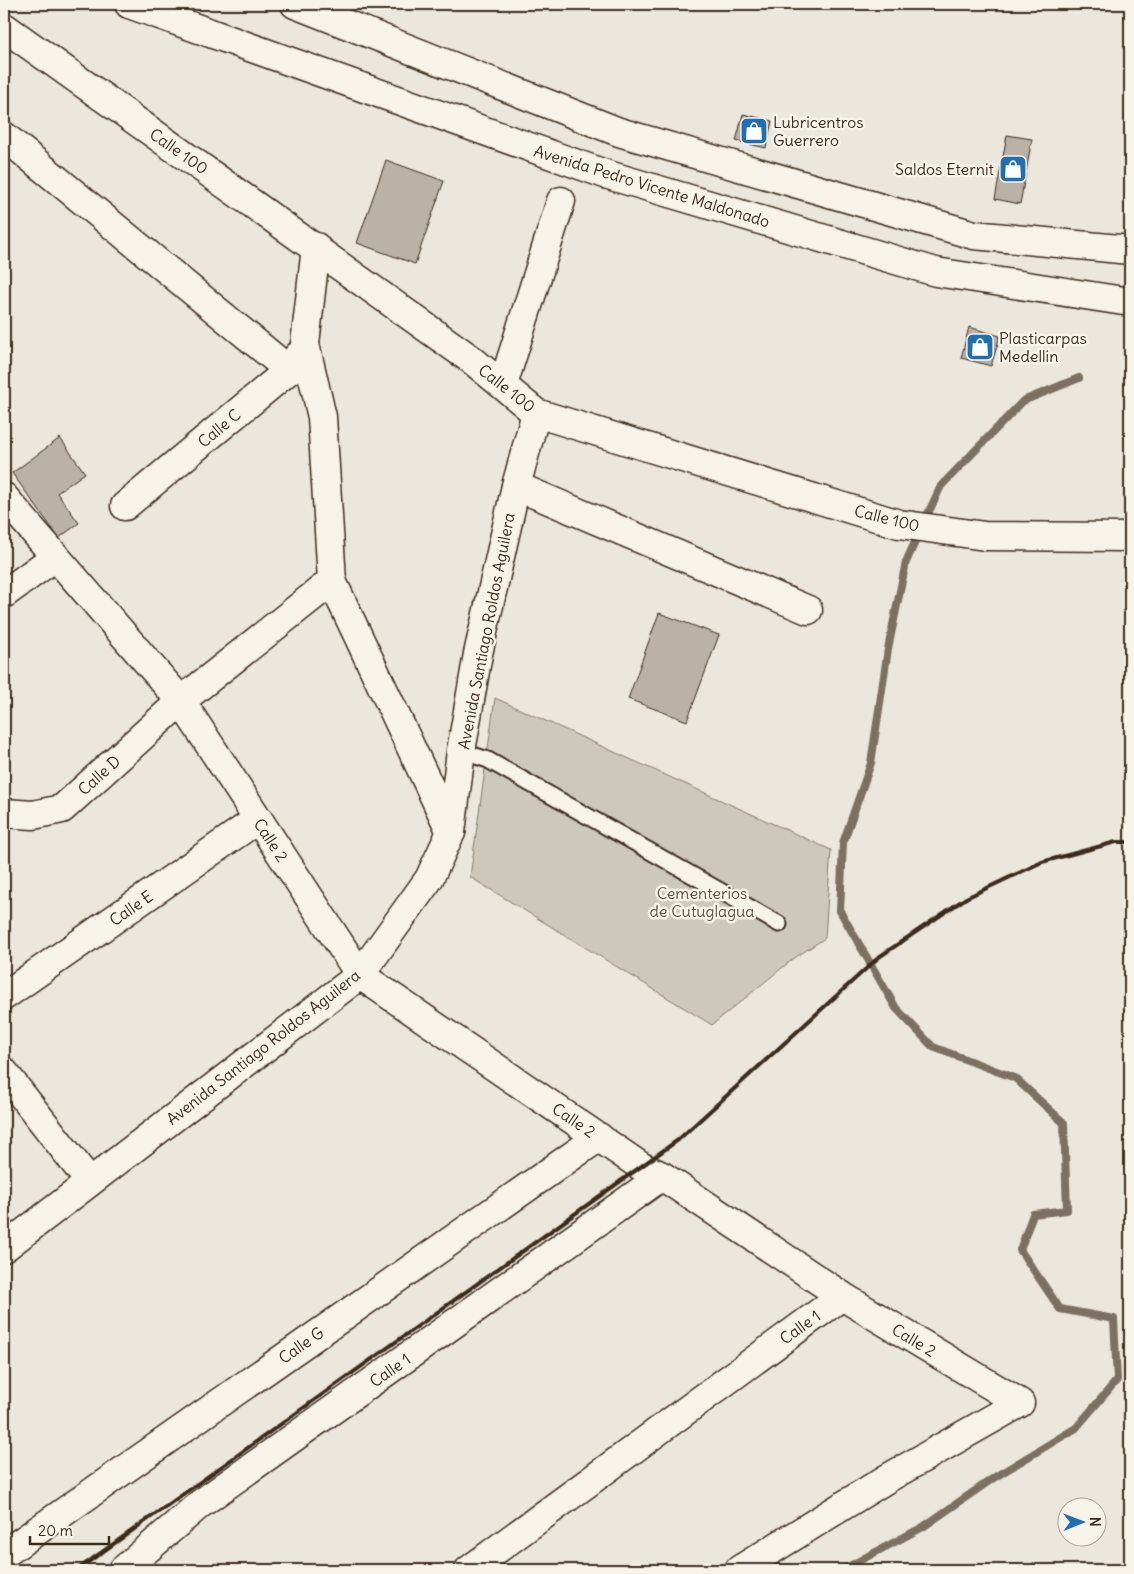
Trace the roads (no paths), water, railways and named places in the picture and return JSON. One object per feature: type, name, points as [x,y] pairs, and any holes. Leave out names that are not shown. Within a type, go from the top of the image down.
[{"type":"street","name":"Avenida Pedro Vicente Maldonado","points":[[130,4],[605,174],[936,272],[1130,302]]},
{"type":"street","points":[[295,4],[619,132],[974,235],[1130,250]]},
{"type":"street","name":"Calle 100","points":[[4,27],[316,247],[472,360],[536,413],[899,524],[985,536],[1130,536]]},
{"type":"street","points":[[4,136],[289,370]]},
{"type":"street","points":[[503,385],[561,201]]},
{"type":"street","points":[[316,247],[305,344],[322,417],[332,582],[451,832]]},
{"type":"street","name":"Calle C","points":[[125,506],[289,370],[305,344]]},
{"type":"street","name":"Avenida Santiago Roldos Aguilera","points":[[4,1248],[360,975],[429,879],[451,832],[461,751],[478,654],[516,486],[536,413]]},
{"type":"street","points":[[516,486],[808,610]]},
{"type":"street","name":"Calle 2","points":[[4,497],[181,701],[360,975],[642,1167],[662,1176],[842,1296],[1020,1403],[888,1478],[739,1570]]},
{"type":"street","points":[[4,594],[55,557]]},
{"type":"street","name":"Calle D","points":[[4,813],[33,816],[62,809],[181,701],[332,582]]},
{"type":"street","name":"Calle E","points":[[4,996],[258,819]]},
{"type":"street","points":[[4,1072],[89,1181]]},
{"type":"street","name":"Calle G","points":[[4,1554],[599,1137]]},
{"type":"street","name":"Calle 1","points":[[123,1570],[200,1504],[662,1176]]},
{"type":"street","name":"Calle 1","points":[[469,1570],[842,1296]]},
{"type":"lane","points":[[461,751],[488,760],[779,924]]},
{"type":"waterway","points":[[924,522],[941,486],[1023,401],[1079,378]]},
{"type":"waterway","points":[[842,1570],[923,1527],[995,1477],[1076,1428],[1117,1380],[1114,1319],[1060,1309],[1020,1250],[1033,1214],[1067,1210],[1064,1123],[1015,1078],[933,1047],[896,1008],[840,911],[843,843],[871,763],[888,649],[906,562],[919,533]]},
{"type":"railway","points":[[77,1570],[678,1140],[879,957],[966,898],[1042,862],[1116,842],[1130,842]]},
{"type":"place","name":"Lubricentros Guerrero","points":[[754,131]]},
{"type":"place","name":"Saldos Eternit","points":[[1013,169]]},
{"type":"place","name":"Plasticarpas Medellin","points":[[980,347]]},
{"type":"park label","name":"Cementerios de Cutuglagua","points":[[702,902]]}]
